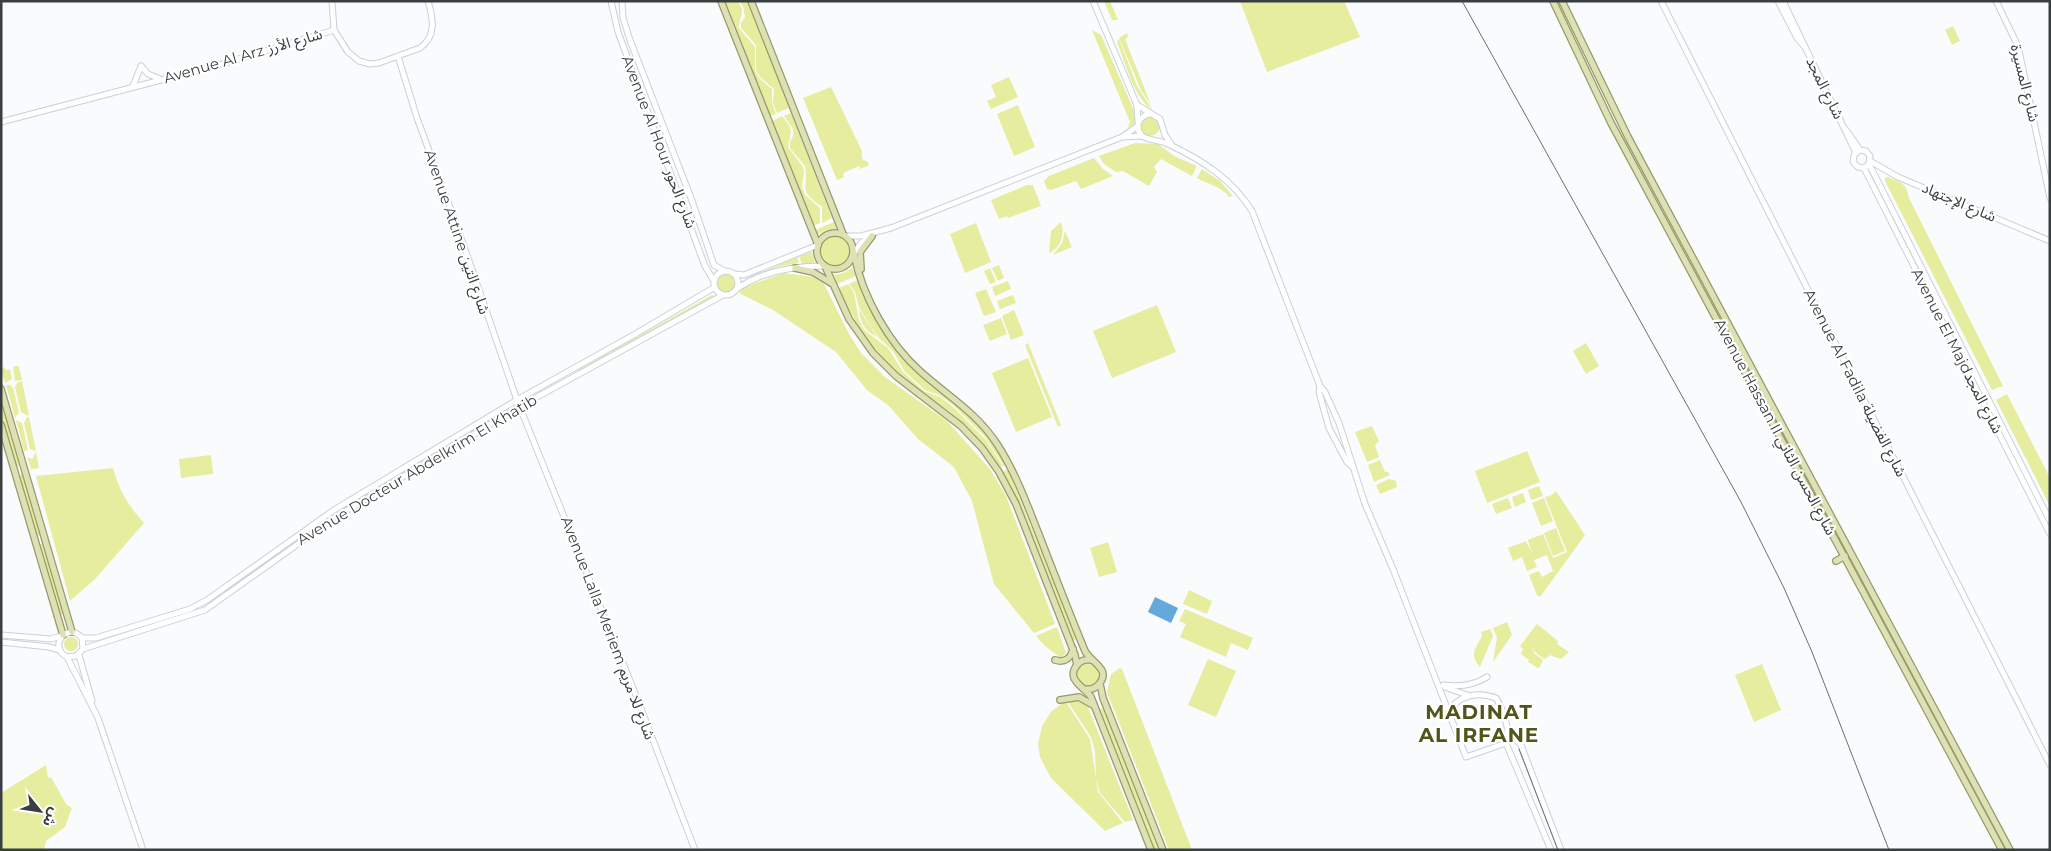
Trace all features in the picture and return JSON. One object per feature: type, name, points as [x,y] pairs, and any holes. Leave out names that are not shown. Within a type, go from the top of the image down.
[{"type":"main road","points":[[721,1],[818,245],[817,254],[848,319],[873,354],[896,376],[961,426],[982,448],[999,472],[1016,504],[1073,649],[1077,665]]},
{"type":"main road","points":[[751,1],[845,235],[853,246],[861,276],[876,313],[900,350],[920,371],[974,416],[1002,451],[1019,483],[1085,651],[1091,660]]},
{"type":"main road","name":"Avenue Hassan II شارع الحسن الثاني","points":[[1553,1],[1611,123],[2002,850]]},
{"type":"main road","name":"Avenue Hassan II شارع الحسن الثاني","points":[[1562,1],[1631,136],[1728,316],[1767,397],[1896,636],[1906,648],[1913,669],[2010,850]]},
{"type":"main road","points":[[818,245],[828,234],[845,235]]},
{"type":"main road","points":[[861,276],[860,252],[874,234]]},
{"type":"main road","points":[[824,266],[833,270],[842,268],[850,263],[854,254]]},
{"type":"main road","points":[[796,268],[813,272],[832,284]]},
{"type":"main road","points":[[1,389],[72,632]]},
{"type":"main road","points":[[1767,397],[1773,394]]},
{"type":"main road","points":[[1,425],[62,635]]},
{"type":"main road","points":[[1836,561],[1845,556]]},
{"type":"main road","points":[[1896,636],[1902,633]]},
{"type":"main road","points":[[1055,660],[1066,660],[1073,649]]},
{"type":"main road","points":[[1084,689],[1094,688],[1100,684],[1103,677],[1102,669],[1098,663],[1091,660],[1083,660],[1077,665],[1073,672],[1074,679],[1091,697],[1151,850]]},
{"type":"main road","points":[[1913,669],[1920,666]]},
{"type":"main road","points":[[1100,684],[1106,705],[1163,850]]},
{"type":"main road","points":[[1060,700],[1079,697],[1087,700],[1096,709]]},
{"type":"main road","points":[[1977,786],[1984,783]]},
{"type":"main road","points":[[1997,823],[2003,820]]},
{"type":"street","points":[[332,1],[334,30]]},
{"type":"street","name":"Avenue Al Arz شارع الأرز","points":[[1,122],[271,50],[334,30],[348,52],[359,62],[370,64],[420,48],[429,38],[433,25],[428,1]]},
{"type":"street","name":"Avenue Al Hour شارع الحور","points":[[611,1],[618,32],[705,266],[714,284]]},
{"type":"street","name":"Avenue Al Hour شارع الحور","points":[[622,1],[625,25],[691,198],[714,265],[724,271]]},
{"type":"street","points":[[1093,1],[1137,105],[1138,124],[1142,136]]},
{"type":"street","name":"Avenue Al Fadila شارع الفضيلة","points":[[1661,1],[2050,765]]},
{"type":"street","name":"شارع المجد","points":[[1778,1],[1796,38],[1804,46]]},
{"type":"street","name":"شارع المجد","points":[[1783,1],[1845,130],[1858,152]]},
{"type":"street","name":"شارع المسيرة","points":[[1996,1],[2018,46],[2050,198]]},
{"type":"street","name":"Avenue Attine شارع التين","points":[[398,56],[417,118],[458,229],[519,407]]},
{"type":"street","points":[[133,86],[141,66],[148,74],[160,79]]},
{"type":"street","points":[[1137,105],[1160,119],[1162,128],[1173,146]]},
{"type":"street","points":[[854,254],[860,243],[874,234],[1122,137],[1138,124],[1140,118],[1149,114]]},
{"type":"street","points":[[1153,139],[1162,128]]},
{"type":"street","points":[[1122,137],[1142,136],[1153,139],[1173,146],[1205,163],[1222,175],[1241,195],[1252,211],[1320,386],[1325,392],[1339,423],[1365,504],[1393,569],[1466,757],[1519,741]]},
{"type":"street","name":"شارع المجد","points":[[1858,152],[1868,153],[1868,164],[1855,165],[1853,158],[1858,152]]},
{"type":"street","name":"شارع الإجتهاد","points":[[1868,164],[2050,241]]},
{"type":"street","name":"Avenue El Majdشارع المجد","points":[[1868,164],[2050,534]]},
{"type":"street","points":[[845,235],[856,237],[874,234]]},
{"type":"street","points":[[818,245],[744,275],[724,271],[717,276],[714,284],[723,295],[731,294],[750,281],[770,273],[796,268],[824,266]]},
{"type":"street","points":[[735,274],[738,280],[738,288]]},
{"type":"street","name":"Avenue Docteur Abdelkrim El Khatib","points":[[82,638],[96,638],[190,609],[207,600],[334,510],[517,400],[637,333],[714,284]]},
{"type":"street","name":"Avenue Docteur Abdelkrim El Khatib","points":[[83,649],[205,610],[336,517],[519,407],[723,295]]},
{"type":"street","name":"Avenue El Majdشارع المجد","points":[[1970,368],[2050,521]]},
{"type":"street","points":[[1320,386],[1320,395],[1330,428],[1347,462],[1352,466]]},
{"type":"street","name":"Avenue Lalla Meriem شارع للا مريم","points":[[519,407],[637,698],[695,850]]},
{"type":"street","points":[[1328,419],[1330,416],[1335,416]]},
{"type":"street","points":[[1333,432],[1340,429]]},
{"type":"street","points":[[1,635],[50,639],[72,632],[78,634],[82,638],[83,649],[79,654],[67,657]]},
{"type":"street","points":[[62,635],[58,643],[60,650],[67,657],[92,704]]},
{"type":"street","points":[[1,642],[60,650]]},
{"type":"street","points":[[79,654],[92,704],[142,850]]},
{"type":"street","points":[[1435,678],[1456,692],[1496,698],[1509,733],[1507,745],[1551,850]]},
{"type":"street","points":[[1443,685],[1454,687],[1471,684],[1487,678]]},
{"type":"street","points":[[1449,712],[1455,703],[1469,695]]},
{"type":"street","points":[[1509,733],[1519,741],[1561,850]]},
{"type":"green space","points":[[725,1],[737,1],[742,8],[739,28],[755,47],[755,71],[760,79],[772,89],[772,102],[776,114],[770,116]]},
{"type":"green space","points":[[739,1],[748,1],[789,108],[777,113],[773,103],[774,89],[756,71],[756,45],[741,28],[741,23],[745,17],[743,6]]},
{"type":"green space","points":[[1104,1],[1110,1],[1118,20],[1112,20]]},
{"type":"green space","points":[[1240,1],[1344,1],[1360,37],[1267,72]]},
{"type":"green space","points":[[1953,26],[1960,41],[1952,45],[1945,30]]},
{"type":"green space","points":[[1092,30],[1101,35],[1136,115],[1135,123],[1127,129],[1130,122]]},
{"type":"green space","points":[[1127,33],[1128,37],[1125,39],[1151,105],[1141,90],[1119,38]]},
{"type":"green space","points":[[1119,39],[1137,86],[1152,109],[1140,98],[1135,89],[1117,42]]},
{"type":"green space","points":[[1009,77],[1018,97],[991,109],[987,101],[996,97],[991,85]]},
{"type":"green space","points":[[831,87],[862,151],[862,159],[868,162],[869,165],[860,169],[859,166],[843,173],[844,177],[837,180],[803,98]]},
{"type":"green space","points":[[1018,105],[1035,147],[1014,156],[997,114]]},
{"type":"green space","points":[[791,113],[832,218],[822,223],[822,207],[809,196],[806,189],[805,166],[790,148],[793,129],[784,116]]},
{"type":"green space","points":[[782,116],[791,131],[788,147],[803,167],[802,187],[805,195],[820,208],[820,223],[813,226],[772,121]]},
{"type":"green space","points":[[1150,116],[1157,119],[1160,126],[1157,133],[1150,136],[1143,133],[1140,126],[1143,119]]},
{"type":"green space","points":[[1135,143],[1158,144],[1174,156],[1197,166],[1192,176],[1161,159],[1154,167],[1157,172],[1149,186],[1123,171],[1116,172],[1104,164],[1099,156]]},
{"type":"green space","points":[[1094,158],[1103,169],[1113,176],[1081,189],[1076,181],[1051,190],[1047,189],[1044,181],[1049,176]]},
{"type":"green space","points":[[1202,169],[1220,181],[1233,196],[1229,197],[1219,188],[1197,178]]},
{"type":"green space","points":[[1888,177],[1900,182],[1906,189],[2003,386],[1992,390],[1885,181],[1885,178]]},
{"type":"green space","points":[[1027,185],[1033,185],[1041,206],[1008,218],[1007,216],[999,219],[991,200]]},
{"type":"green space","points":[[834,222],[836,229],[826,230],[817,235],[815,230]]},
{"type":"green space","points":[[1061,222],[1061,240],[1056,248],[1049,253],[1051,231]]},
{"type":"green space","points":[[976,223],[991,262],[965,273],[950,234]]},
{"type":"green space","points":[[1065,231],[1072,247],[1053,255],[1062,243]]},
{"type":"green space","points":[[835,236],[845,241],[850,251],[845,261],[835,266],[825,261],[820,251],[825,241]]},
{"type":"green space","points":[[812,252],[815,263],[802,265],[799,256]]},
{"type":"green space","points":[[797,257],[799,263],[777,267],[744,282],[742,281]]},
{"type":"green space","points":[[999,265],[1004,278],[998,281],[992,268]]},
{"type":"green space","points":[[852,268],[856,276],[837,284],[834,275]]},
{"type":"green space","points":[[990,268],[996,282],[990,284],[984,271]]},
{"type":"green space","points":[[784,273],[813,277],[824,284],[849,334],[861,353],[885,377],[947,421],[990,469],[1006,496],[1055,624],[1034,633],[994,584],[972,501],[954,467],[918,439],[889,406],[867,390],[836,352],[773,310],[739,293],[744,287]]},
{"type":"green space","points":[[722,274],[730,274],[735,279],[733,290],[722,292],[717,287],[717,279]]},
{"type":"green space","points":[[858,280],[874,316],[902,358],[968,415],[989,439],[1006,465],[1004,466],[985,437],[952,404],[939,395],[925,390],[905,372],[893,351],[879,338],[859,307],[855,292],[849,284]]},
{"type":"green space","points":[[1008,281],[1011,289],[995,296],[992,287]]},
{"type":"green space","points":[[848,284],[854,293],[859,320],[864,330],[888,348],[903,372],[924,391],[940,397],[952,406],[985,439],[1003,466],[1000,468],[977,438],[956,417],[903,377],[871,344],[850,312],[839,288]]},
{"type":"green space","points":[[986,289],[996,312],[984,316],[975,293]]},
{"type":"green space","points":[[712,295],[713,297],[580,371],[578,370]]},
{"type":"green space","points":[[1013,295],[1016,303],[1000,309],[997,301]]},
{"type":"green space","points":[[1157,305],[1176,352],[1112,378],[1093,331]]},
{"type":"green space","points":[[859,309],[877,337],[864,326]]},
{"type":"green space","points":[[1014,310],[1024,335],[1011,340],[1002,316]]},
{"type":"green space","points":[[1001,318],[1007,334],[990,341],[983,325]]},
{"type":"green space","points":[[1028,343],[1061,425],[1058,427],[1025,345]]},
{"type":"green space","points":[[1586,343],[1599,366],[1586,374],[1573,351]]},
{"type":"green space","points":[[1028,358],[1052,417],[1016,432],[992,373]]},
{"type":"green space","points":[[19,366],[22,380],[15,381],[13,367]]},
{"type":"green space","points":[[4,367],[6,370],[10,369],[12,379],[5,383],[1,370]]},
{"type":"green space","points":[[22,381],[29,415],[21,412],[15,387],[18,382]]},
{"type":"green space","points":[[6,385],[10,385],[13,388],[19,412],[15,418]]},
{"type":"green space","points":[[2007,394],[2050,478],[2050,506],[1996,400]]},
{"type":"green space","points":[[1,399],[21,465],[16,466],[1,415]]},
{"type":"green space","points":[[514,405],[411,469],[409,468]]},
{"type":"green space","points":[[27,417],[29,417],[36,451],[30,449],[24,423]]},
{"type":"green space","points":[[16,420],[22,423],[28,450],[24,451]]},
{"type":"green space","points":[[1372,426],[1379,441],[1375,445],[1379,457],[1367,462],[1355,432]]},
{"type":"green space","points":[[1527,451],[1540,482],[1487,503],[1475,471]]},
{"type":"green space","points":[[36,452],[39,468],[31,469],[27,457],[32,459]]},
{"type":"green space","points":[[211,455],[213,474],[181,478],[179,459]]},
{"type":"green space","points":[[1380,460],[1385,472],[1388,472],[1390,475],[1374,482],[1368,465]]},
{"type":"green space","points":[[113,468],[125,498],[144,523],[95,579],[70,601],[36,476]]},
{"type":"green space","points":[[1008,469],[1076,639],[1073,641],[1020,507],[1003,472]]},
{"type":"green space","points":[[24,474],[41,535],[37,536],[19,475]]},
{"type":"green space","points":[[395,476],[396,478],[337,512]]},
{"type":"green space","points":[[1389,479],[1396,481],[1397,487],[1380,494],[1376,485]]},
{"type":"green space","points":[[1539,486],[1543,496],[1531,500],[1528,490]]},
{"type":"green space","points":[[1556,491],[1585,535],[1540,597],[1537,595],[1529,575],[1539,571],[1542,577],[1553,571],[1547,555],[1534,560],[1537,567],[1527,571],[1522,557],[1513,561],[1508,548],[1526,541],[1532,553],[1528,540],[1543,534],[1553,558],[1567,552],[1545,497],[1552,495]]},
{"type":"green space","points":[[1523,493],[1526,502],[1515,507],[1512,497]]},
{"type":"green space","points":[[1508,498],[1512,508],[1496,514],[1492,504]]},
{"type":"green space","points":[[1544,498],[1553,521],[1541,526],[1532,503]]},
{"type":"green space","points":[[331,514],[333,516],[225,593],[225,590]]},
{"type":"green space","points":[[1556,528],[1565,551],[1553,556],[1544,533]]},
{"type":"green space","points":[[1108,542],[1117,572],[1099,577],[1090,548]]},
{"type":"green space","points":[[44,543],[65,614],[60,615],[39,545]]},
{"type":"green space","points":[[1189,590],[1212,601],[1207,614],[1183,604]]},
{"type":"green space","points":[[1185,609],[1253,638],[1248,650],[1231,643],[1226,657],[1180,637],[1186,624],[1179,621]]},
{"type":"green space","points":[[1507,622],[1512,635],[1493,662],[1497,637],[1493,628]]},
{"type":"green space","points":[[1537,624],[1558,641],[1557,644],[1569,652],[1561,659],[1549,653],[1550,656],[1544,659],[1535,652],[1533,647],[1534,653],[1543,660],[1538,668],[1528,662],[1529,660],[1521,654],[1523,649],[1520,646]]},
{"type":"green space","points":[[1057,627],[1066,653],[1061,658],[1045,646],[1036,636]]},
{"type":"green space","points":[[1490,629],[1493,636],[1480,667],[1475,659],[1474,652],[1482,636],[1481,632]]},
{"type":"green space","points":[[68,637],[74,637],[78,644],[74,651],[68,651],[64,647],[64,641]]},
{"type":"green space","points":[[1208,659],[1236,671],[1216,717],[1188,705]]},
{"type":"green space","points":[[1084,664],[1092,664],[1099,671],[1099,679],[1092,686],[1084,686],[1077,679],[1077,671]]},
{"type":"green space","points":[[1762,664],[1781,710],[1754,722],[1735,675]]},
{"type":"green space","points":[[1120,668],[1192,850],[1169,850],[1107,692],[1111,674]]},
{"type":"green space","points":[[1081,701],[1088,707],[1133,820],[1125,822],[1100,793],[1096,779],[1095,751],[1091,737],[1068,702]]},
{"type":"green space","points":[[1066,702],[1090,739],[1098,792],[1123,823],[1105,831],[1051,778],[1040,757],[1038,744],[1042,726],[1051,712]]},
{"type":"green space","points":[[1103,708],[1159,850],[1155,850],[1100,709]]},
{"type":"green space","points":[[46,765],[48,778],[51,777],[66,804],[72,808],[65,827],[46,841],[44,850],[1,850],[1,793]]},
{"type":"water","points":[[1155,597],[1178,608],[1171,623],[1148,612]]},
{"type":"tram line","points":[[1519,749],[1558,850]]},
{"type":"railway","points":[[1462,1],[1741,502],[1784,588],[1812,652],[1889,850]]},
{"type":"district","name":"MADINAT AL IRFANE","points":[[1479,724]]}]
